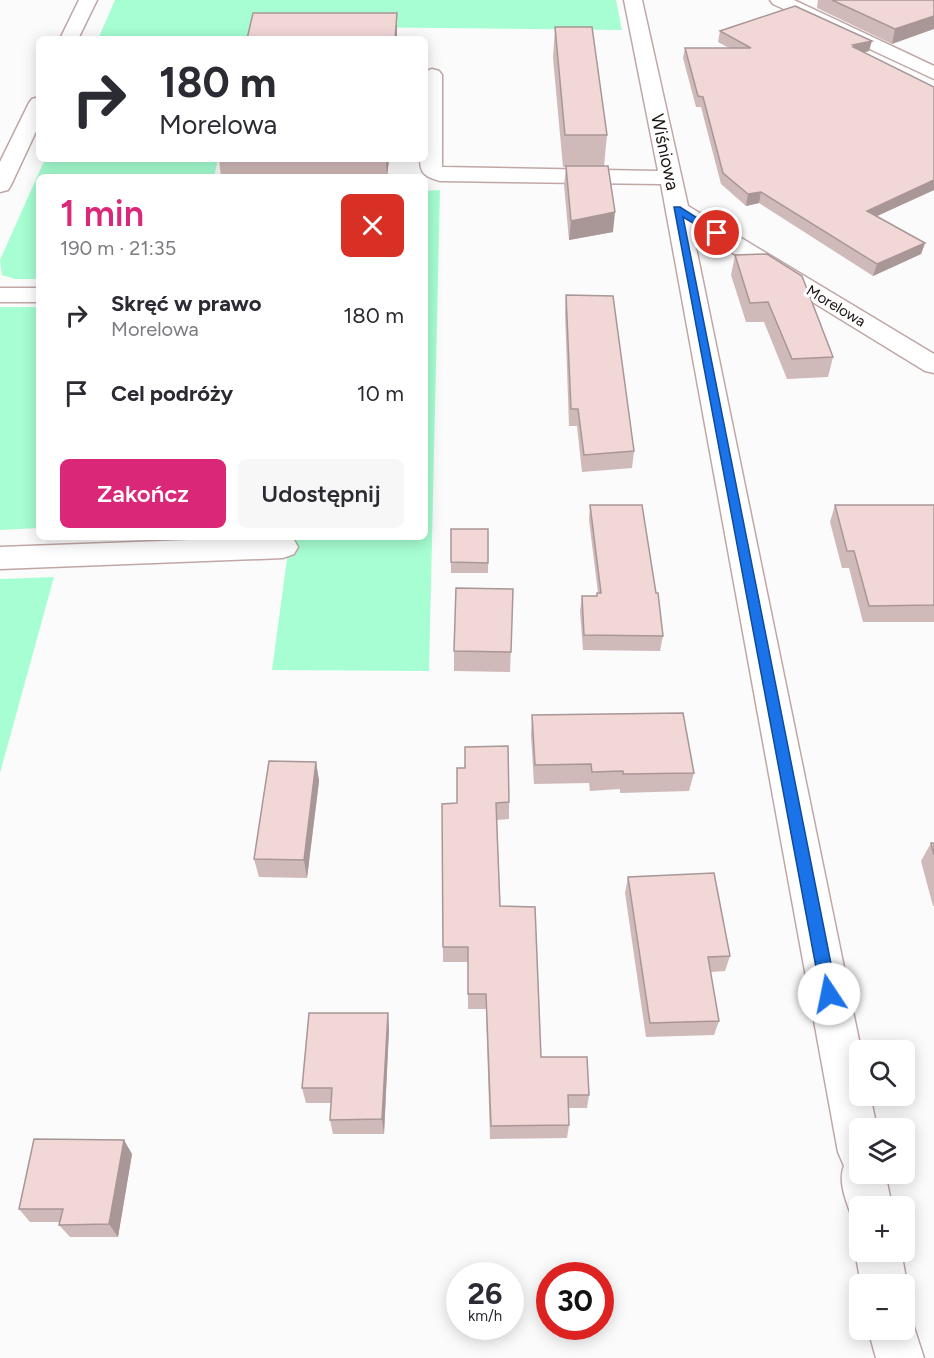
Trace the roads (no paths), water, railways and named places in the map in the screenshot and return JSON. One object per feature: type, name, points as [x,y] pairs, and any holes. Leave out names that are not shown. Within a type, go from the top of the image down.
[{"type":"street","points":[[70,36],[88,0]]},
{"type":"street","name":"Wiśniowa","points":[[633,0],[677,209],[853,1118]]},
{"type":"street","points":[[779,0],[934,73]]},
{"type":"street","points":[[432,75],[431,170],[440,174],[670,178]]},
{"type":"street","points":[[0,185],[36,109]]},
{"type":"street","name":"Morelowa","points":[[677,209],[934,365]]},
{"type":"street","points":[[0,295],[36,295]]},
{"type":"street","points":[[0,558],[283,547]]},
{"type":"street","points":[[895,1340],[900,1358]]}]
